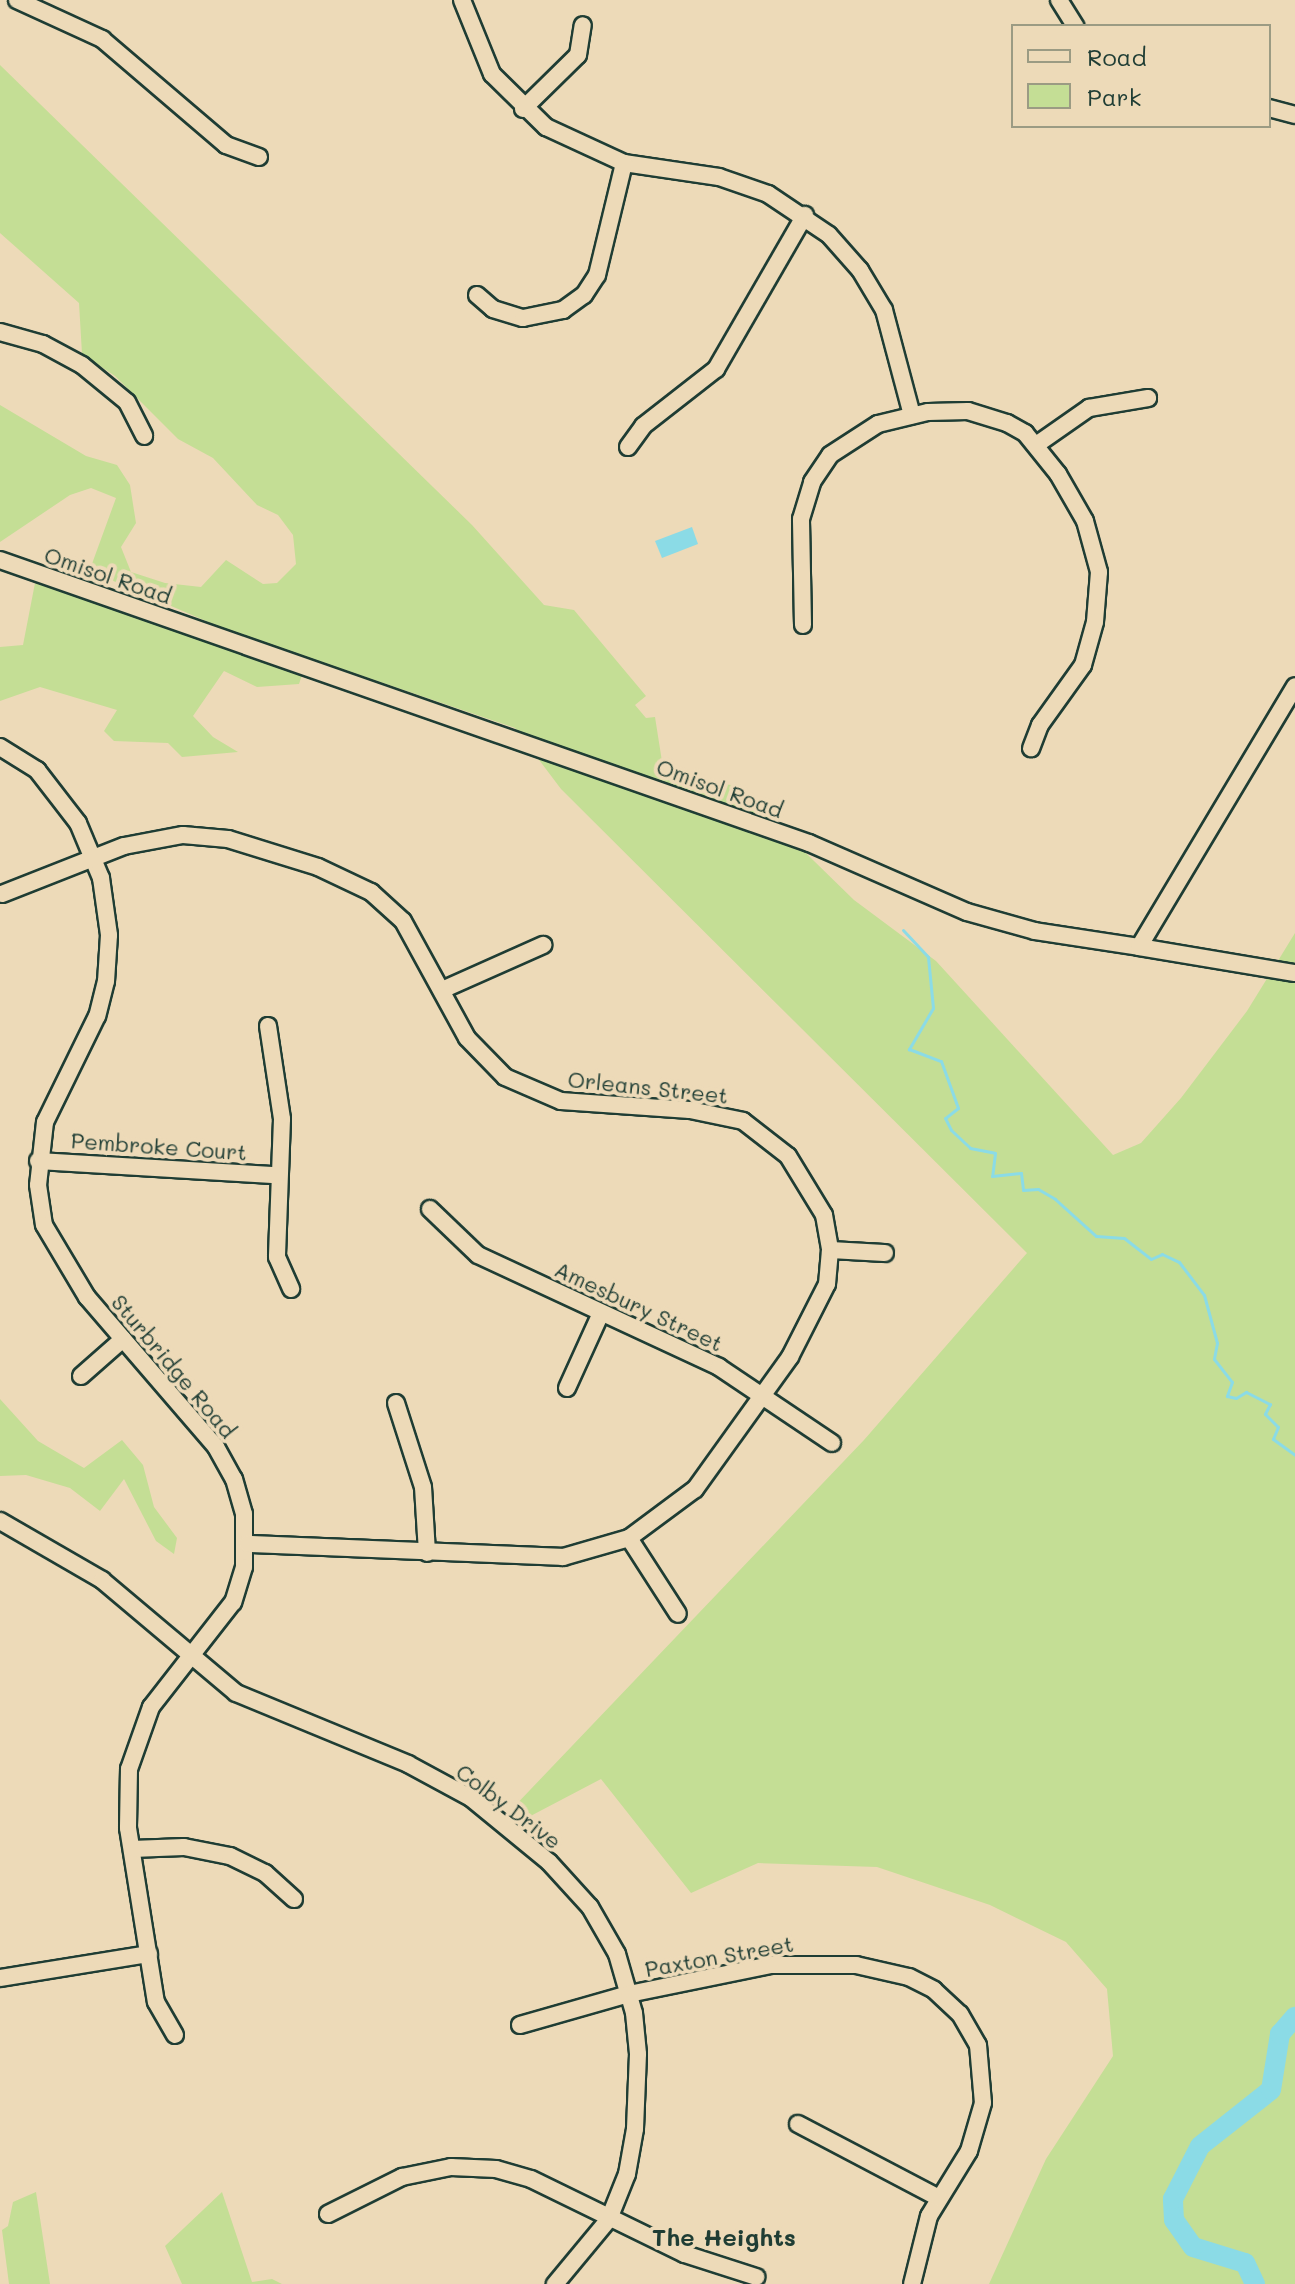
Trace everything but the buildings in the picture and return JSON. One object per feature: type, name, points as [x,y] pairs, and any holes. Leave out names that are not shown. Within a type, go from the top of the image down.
[{"type":"street","points":[[17,0],[102,39],[226,145],[259,157]]},
{"type":"street","points":[[462,0],[481,54],[523,109],[570,141],[624,163],[719,177],[768,194],[805,215],[847,254],[884,310],[912,415]]},
{"type":"street","points":[[1059,0],[1074,24]]},
{"type":"street","points":[[523,109],[578,55],[583,25]]},
{"type":"street","points":[[1271,109],[1295,115]]},
{"type":"street","points":[[477,295],[493,309],[523,318],[548,315],[575,303],[597,275],[624,163]]},
{"type":"street","points":[[628,447],[643,426],[701,385],[729,352],[771,268],[805,215]]},
{"type":"street","points":[[0,332],[43,344],[82,365],[127,402],[144,436]]},
{"type":"street","points":[[1036,445],[1089,408],[1148,398]]},
{"type":"street","points":[[803,625],[801,519],[812,482],[844,442],[878,424],[912,415],[968,411],[1007,423],[1036,445],[1085,521],[1099,572],[1095,622],[1083,665],[1040,725],[1031,748]]},
{"type":"street","name":"Omisol Road","points":[[0,560],[809,843],[967,912],[1035,931],[1295,973]]},
{"type":"street","points":[[1139,947],[1295,686]]},
{"type":"street","name":"Sturbridge Road","points":[[0,747],[51,784],[94,857],[109,935],[106,981],[88,1037],[54,1096],[38,1161],[40,1208],[56,1251],[123,1339],[225,1461],[240,1494],[247,1544],[233,1602],[151,1707],[134,1746],[126,1804],[132,1849],[156,2002],[175,2035]]},
{"type":"street","name":"Orleans Street","points":[[2,894],[94,857],[160,838],[205,836],[318,867],[389,907],[414,937],[476,1051],[519,1086],[583,1105],[725,1115],[759,1130],[804,1176],[824,1215],[830,1250],[820,1302],[763,1396],[695,1489],[629,1538],[563,1557],[247,1544]]},
{"type":"street","points":[[442,990],[543,945]]},
{"type":"street","name":"Pembroke Court","points":[[268,1026],[281,1091],[277,1257],[291,1289]]},
{"type":"street","name":"Pembroke Court","points":[[38,1161],[277,1175]]},
{"type":"street","name":"Amesbury Street","points":[[430,1209],[478,1255],[719,1367],[832,1443]]},
{"type":"street","points":[[830,1250],[885,1253]]},
{"type":"street","points":[[567,1388],[601,1313]]},
{"type":"street","points":[[81,1376],[123,1339]]},
{"type":"street","points":[[396,1403],[423,1487],[427,1553]]},
{"type":"street","name":"Colby Drive","points":[[0,1521],[102,1580],[190,1658],[236,1693],[408,1764],[487,1811],[585,1901],[610,1939],[629,1994],[638,2037],[635,2129],[627,2174],[609,2219],[555,2284]]},
{"type":"street","points":[[629,1538],[678,1614]]},
{"type":"street","points":[[132,1849],[184,1847],[230,1856],[265,1873],[294,1899]]},
{"type":"street","points":[[0,1978],[149,1954]]},
{"type":"street","name":"Paxton Street","points":[[520,2025],[629,1994],[801,1963],[893,1972],[934,1990],[972,2032],[985,2083],[969,2151],[939,2198],[922,2236],[912,2284]]},
{"type":"street","points":[[798,2124],[939,2198]]},
{"type":"street","points":[[328,2214],[402,2177],[474,2167],[531,2179],[685,2254],[756,2277]]},
{"type":"green space","points":[[0,65],[472,525],[544,605],[574,610],[646,696],[635,705],[646,718],[655,717],[664,774],[737,786],[854,900],[936,961],[1113,1155],[1141,1143],[1181,1098],[1247,1011],[1295,933],[1295,2284],[989,2284],[1046,2159],[1113,2056],[1107,1989],[1066,1942],[990,1905],[877,1867],[758,1863],[691,1893],[601,1779],[521,1821],[509,1812],[864,1440],[1027,1253],[561,789],[515,728],[222,628],[102,576],[93,583],[89,572],[116,498],[91,488],[70,495],[0,542],[0,405],[86,456],[117,465],[130,485],[136,523],[121,547],[131,572],[165,583],[201,587],[226,560],[263,584],[277,583],[296,564],[293,535],[278,515],[257,505],[213,458],[178,439],[115,376],[82,354],[79,303],[0,233]]},
{"type":"green space","points":[[35,583],[302,675],[299,684],[257,687],[224,671],[193,716],[213,737],[238,752],[182,757],[168,743],[114,741],[104,731],[117,710],[40,687],[0,701],[0,647],[23,645]]},
{"type":"green space","points":[[0,1399],[38,1441],[84,1468],[122,1440],[143,1465],[154,1507],[177,1538],[174,1554],[156,1541],[124,1479],[100,1511],[70,1488],[26,1475],[0,1476]]},
{"type":"green space","points":[[36,2192],[50,2284],[9,2284],[2,2230],[8,2226],[13,2202]]},
{"type":"green space","points":[[222,2192],[252,2282],[272,2279],[282,2284],[182,2284],[165,2246]]},
{"type":"water","points":[[692,527],[698,544],[662,558],[655,541]]},
{"type":"waterway","points":[[903,930],[928,957],[933,1008],[909,1049],[941,1061],[958,1108],[945,1118],[951,1130],[970,1148],[995,1153],[992,1176],[1021,1173],[1023,1190],[1038,1189],[1055,1199],[1096,1236],[1124,1238],[1151,1259],[1162,1254],[1179,1262],[1204,1295],[1217,1343],[1214,1359],[1232,1382],[1227,1396],[1236,1398],[1246,1392],[1270,1404],[1265,1414],[1278,1427],[1273,1439],[1295,1455]]},
{"type":"waterway","points":[[1255,2284],[1245,2263],[1193,2247],[1174,2220],[1173,2199],[1200,2146],[1271,2090],[1280,2034],[1295,2017]]},
{"type":"district","name":"The Heights","points":[[724,2237]]}]
